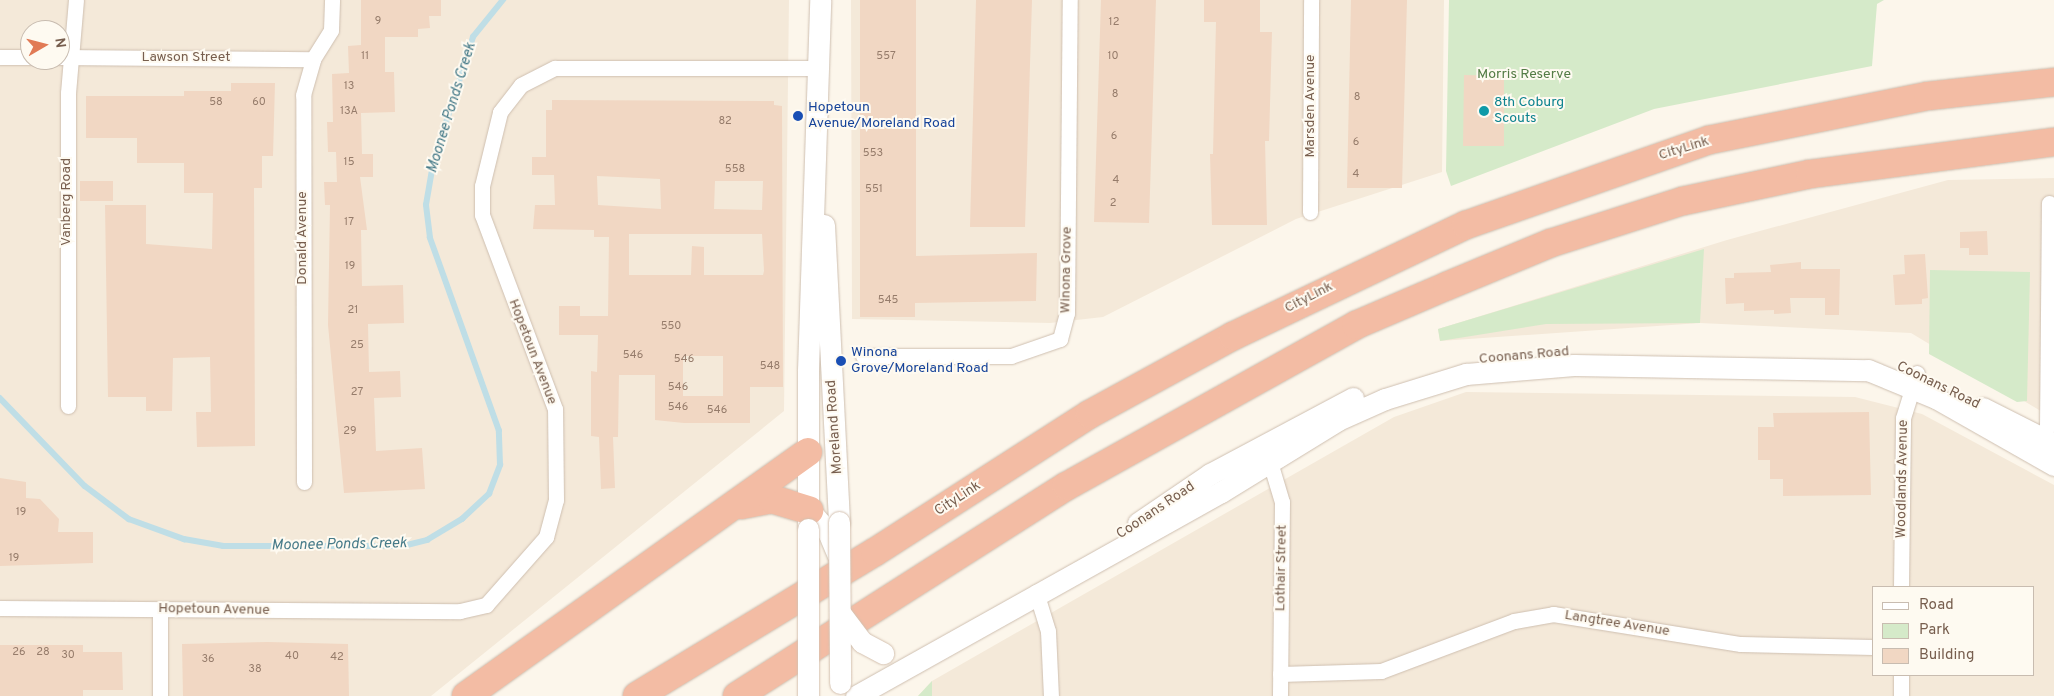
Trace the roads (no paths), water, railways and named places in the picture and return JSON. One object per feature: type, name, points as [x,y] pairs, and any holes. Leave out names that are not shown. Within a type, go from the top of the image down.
[{"type":"highway","name":"CityLink","points":[[637,696],[875,552],[1090,414],[1242,332],[1466,224],[1586,179],[1709,140],[1928,96],[2054,82]]},
{"type":"highway","points":[[737,696],[1067,486],[1356,325],[1447,286],[1551,243],[1683,201],[1810,174],[2054,142]]},
{"type":"highway","points":[[466,696],[710,524],[808,452]]},
{"type":"highway","points":[[710,524],[739,506],[772,499],[820,522]]},
{"type":"street","name":"Vanberg Road","points":[[70,34],[76,0]]},
{"type":"street","name":"Donald Avenue","points":[[304,482],[303,95],[312,59],[331,30],[332,0]]},
{"type":"street","name":"Moreland Road","points":[[820,0],[808,452],[820,522],[841,562],[841,614],[845,692]]},
{"type":"street","name":"Winona Grove","points":[[863,356],[1011,356],[1060,339],[1067,313],[1070,0]]},
{"type":"street","name":"Marsden Avenue","points":[[1310,212],[1311,0]]},
{"type":"street","points":[[0,57],[20,57]]},
{"type":"street","name":"Lawson Street","points":[[70,57],[312,59]]},
{"type":"street","name":"Hopetoun Avenue","points":[[0,608],[460,612],[486,605],[546,537],[556,500],[554,409],[482,215],[482,186],[500,112],[521,85],[555,68],[819,68]]},
{"type":"street","name":"Moreland Road","points":[[808,696],[820,522],[819,68]]},
{"type":"street","name":"Vanberg Road","points":[[67,70],[68,406]]},
{"type":"street","points":[[2047,451],[2049,203]]},
{"type":"street","name":"Coonans Road","points":[[845,692],[893,675],[1036,592],[1210,474],[1267,453],[1372,389],[1462,362],[1500,356],[1581,351],[1833,354],[1881,360],[2047,451]]},
{"type":"street","name":"Woodlands Avenue","points":[[1901,586],[1903,418],[1914,379]]},
{"type":"street","name":"Lothair Street","points":[[1267,453],[1282,502],[1280,696]]},
{"type":"street","points":[[1036,592],[1048,631],[1051,696]]},
{"type":"street","points":[[160,610],[160,696]]},
{"type":"street","points":[[841,614],[862,642],[883,653],[922,659]]},
{"type":"street","name":"Langtree Avenue","points":[[1280,674],[1382,670],[1514,621],[1553,614],[1741,644],[1872,647]]},
{"type":"street","points":[[888,696],[893,675]]},
{"type":"street","points":[[1901,676],[1901,696]]},
{"type":"waterway","name":"Moonee Ponds Creek","points":[[0,398],[85,486],[129,519],[184,539],[223,546],[403,546],[427,540],[462,519],[489,494],[500,465],[499,431],[430,238],[426,205],[433,164],[473,37],[503,0]]},
{"type":"place","name":"8th Coburg Scouts","points":[[1484,111]]},
{"type":"place","name":"Hopetoun Avenue/Moreland Road","points":[[798,116]]},
{"type":"place","name":"Winona Grove/Moreland Road","points":[[841,361]]},
{"type":"park label","name":"Morris Reserve","points":[[1524,75]]}]
